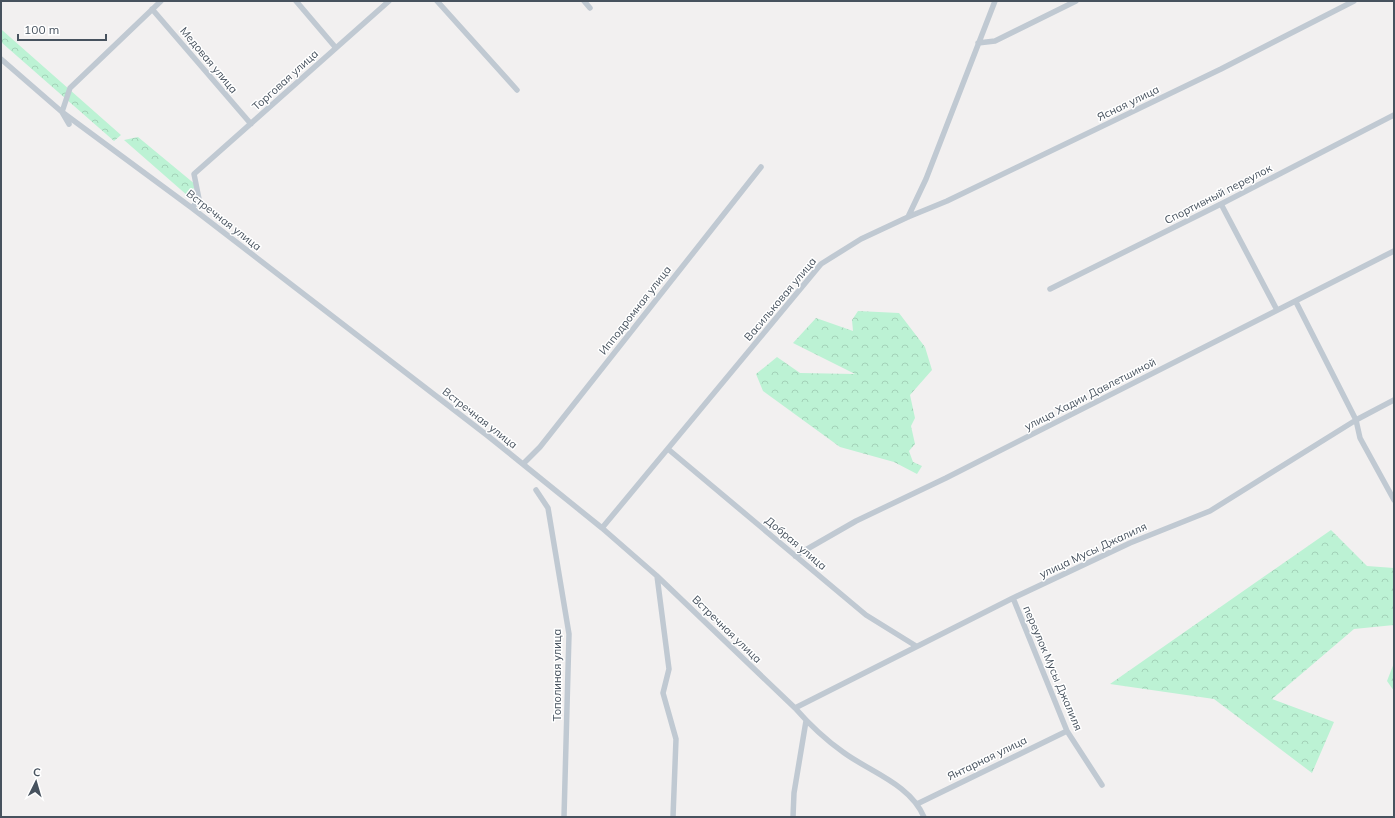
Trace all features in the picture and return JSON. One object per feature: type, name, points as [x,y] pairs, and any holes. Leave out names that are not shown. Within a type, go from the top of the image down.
[{"type":"street","points":[[69,124],[62,112],[70,88],[161,1]]},
{"type":"street","points":[[296,1],[336,48]]},
{"type":"street","name":"Торговая улица","points":[[192,208],[199,199],[194,174],[388,1]]},
{"type":"street","points":[[437,1],[517,90]]},
{"type":"street","points":[[584,1],[590,8]]},
{"type":"street","points":[[908,217],[926,179],[995,1]]},
{"type":"street","points":[[978,43],[995,41],[1076,1]]},
{"type":"street","name":"Ясная улица","points":[[908,217],[947,201],[1186,86],[1354,1]]},
{"type":"street","name":"Медовая улица","points":[[152,8],[251,124]]},
{"type":"street","name":"Встречная улица","points":[[1,59],[62,112],[192,208],[523,464],[602,528],[657,576],[795,708],[806,721],[843,752],[900,787],[917,804],[924,817]]},
{"type":"street","name":"Спортивный переулок","points":[[1050,288],[1221,204],[1394,115]]},
{"type":"street","name":"Ипподромная улица","points":[[523,464],[540,447],[762,167]]},
{"type":"street","points":[[1221,204],[1278,310]]},
{"type":"street","name":"Васильковая улица","points":[[602,528],[821,264],[860,239],[908,217]]},
{"type":"street","name":"улица Хадии Давлетшиной","points":[[795,556],[856,521],[954,474],[1394,251]]},
{"type":"street","points":[[1296,302],[1356,420],[1360,438],[1394,500]]},
{"type":"street","name":"улица Мусы Джалиля","points":[[795,708],[1013,598],[1130,543],[1210,510],[1356,420],[1394,400]]},
{"type":"street","name":"Добрая улица","points":[[668,449],[866,615],[916,646]]},
{"type":"street","name":"Тополиная улица","points":[[536,490],[548,508],[569,634],[564,817]]},
{"type":"street","points":[[657,576],[669,668],[664,693],[676,740],[673,817]]},
{"type":"street","name":"переулок Мусы Джалиля","points":[[1013,598],[1067,730],[1102,785]]},
{"type":"street","points":[[793,817],[794,793],[806,721]]},
{"type":"street","name":"Янтарная улица","points":[[917,804],[1067,730]]},
{"type":"green space","points":[[2,30],[121,135],[114,141],[1,42]]},
{"type":"green space","points":[[138,137],[196,185],[188,196],[124,140]]},
{"type":"green space","points":[[858,311],[899,313],[925,347],[932,370],[910,395],[915,418],[911,426],[915,444],[909,451],[913,462],[922,466],[917,474],[894,462],[840,447],[763,391],[756,374],[777,357],[800,373],[855,374],[793,343],[816,318],[853,331],[852,320]]},
{"type":"green space","points":[[1331,530],[1367,566],[1394,568],[1394,625],[1354,629],[1272,699],[1334,722],[1312,773],[1214,699],[1110,684]]},
{"type":"green space","points":[[1394,663],[1394,691],[1387,681]]}]
